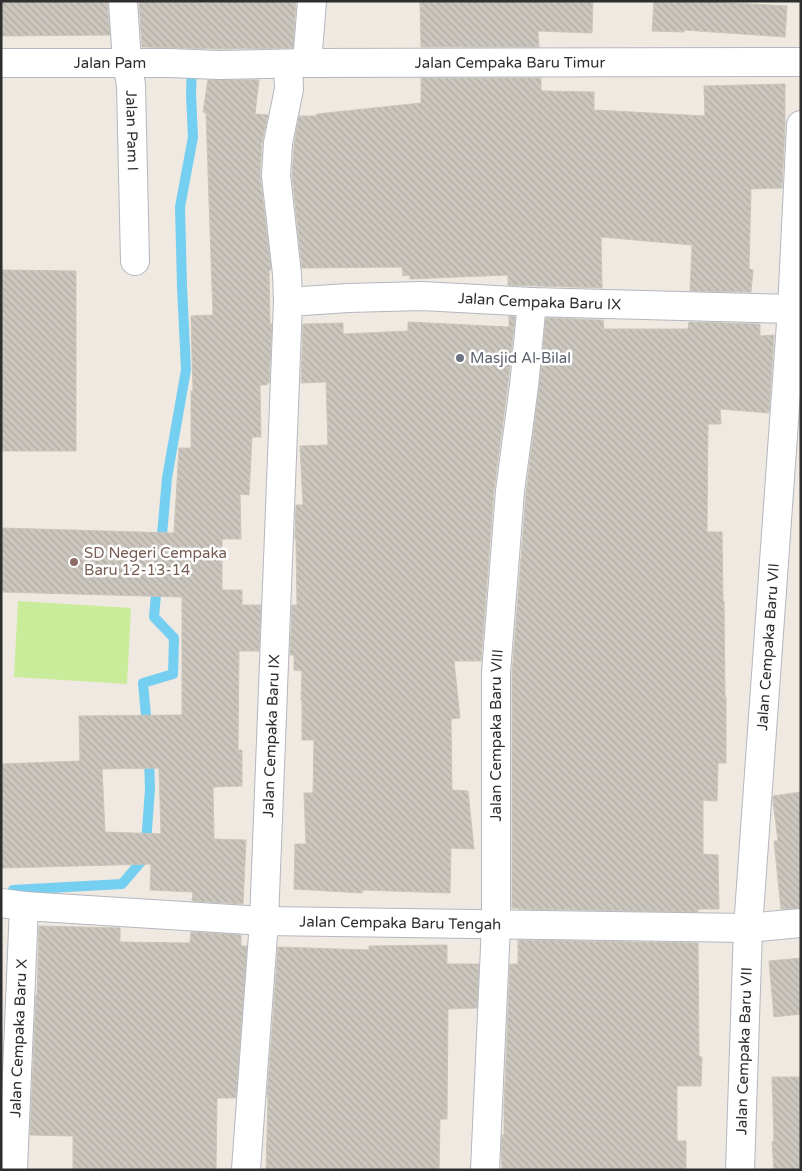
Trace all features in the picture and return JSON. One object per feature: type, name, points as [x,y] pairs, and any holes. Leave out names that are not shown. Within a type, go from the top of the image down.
[{"type":"street","name":"Jalan Pam I","points":[[123,1],[127,63],[131,85],[136,261]]},
{"type":"street","name":"Jalan Cempaka Baru IX","points":[[246,1170],[264,921],[288,302],[276,176],[278,144],[289,89],[298,63],[312,1]]},
{"type":"street","name":"Jalan Cempaka Baru Timur","points":[[219,65],[298,63],[801,62]]},
{"type":"street","name":"Jalan Pam","points":[[1,63],[170,63],[219,65]]},
{"type":"street","name":"Jalan Cempaka Baru VII","points":[[740,1170],[748,928],[792,310],[801,125]]},
{"type":"street","name":"Jalan Cempaka Baru IX","points":[[288,302],[422,296],[532,302],[792,310]]},
{"type":"street","name":"Jalan Cempaka Baru VIII","points":[[485,1170],[496,925],[496,673],[510,491],[524,386],[532,302]]},
{"type":"street","name":"Jalan Cempaka Baru Tengah","points":[[14,904],[264,921],[748,928],[801,923]]},
{"type":"street","name":"Jalan Cempaka Baru X","points":[[13,1170],[14,904]]},
{"type":"green space","points":[[18,601],[131,608],[127,684],[14,677]]},
{"type":"building","points":[[1,1],[107,1],[110,35],[1,36]]},
{"type":"building","points":[[139,1],[208,3],[208,1],[296,1],[293,48],[142,47]]},
{"type":"building","points":[[420,1],[593,1],[592,33],[538,31],[539,47],[421,47]]},
{"type":"building","points":[[654,1],[699,1],[787,6],[785,37],[684,30],[684,32],[652,31]]},
{"type":"building","points":[[421,78],[541,78],[541,91],[594,92],[594,110],[705,116],[704,86],[785,84],[782,188],[751,189],[749,269],[753,270],[751,292],[690,291],[692,245],[601,237],[602,288],[508,285],[508,275],[410,279],[410,275],[403,276],[402,267],[302,268],[292,176],[294,145],[299,116],[316,116],[317,114],[421,103]]},
{"type":"building","points":[[208,80],[259,80],[255,114],[268,115],[262,142],[260,175],[271,269],[269,271],[270,324],[272,324],[269,383],[267,385],[260,385],[261,437],[252,437],[249,495],[240,494],[241,539],[222,539],[222,590],[242,590],[242,605],[261,605],[259,651],[239,651],[238,750],[242,750],[242,786],[213,787],[214,839],[246,840],[243,904],[192,901],[193,892],[150,890],[151,864],[1,868],[1,764],[80,761],[79,716],[182,715],[182,597],[1,592],[1,528],[174,533],[179,448],[191,448],[191,391],[193,391],[191,316],[213,315],[206,113],[203,112]],"holes":[[[159,768],[161,834],[105,832],[102,769]]]},
{"type":"building","points":[[1,270],[76,271],[76,451],[1,451]]},
{"type":"building","points":[[509,316],[515,317],[494,490],[481,661],[454,661],[460,718],[451,719],[452,790],[468,791],[474,849],[451,848],[450,893],[363,890],[362,893],[294,889],[295,844],[306,844],[304,793],[313,793],[314,740],[302,740],[302,671],[294,670],[294,655],[290,655],[292,605],[297,605],[296,505],[303,505],[300,446],[328,445],[326,382],[301,383],[303,324],[343,323],[343,334],[408,331],[408,322],[509,327]]},
{"type":"building","points":[[546,318],[603,320],[604,329],[688,329],[689,322],[760,324],[760,336],[774,335],[769,413],[720,409],[721,424],[708,424],[707,532],[722,532],[726,763],[718,763],[717,801],[703,800],[703,854],[718,855],[719,909],[698,909],[698,912],[512,908],[512,674],[526,493]]},
{"type":"building","points":[[801,792],[801,908],[781,909],[774,841],[778,841],[773,796]]},
{"type":"building","points":[[39,926],[120,928],[120,942],[190,943],[191,932],[241,935],[241,946],[247,946],[236,1098],[217,1098],[216,1170],[73,1170],[73,1136],[30,1135]]},
{"type":"building","points":[[518,940],[698,943],[699,1056],[702,1057],[701,1086],[677,1086],[677,1141],[686,1141],[686,1170],[502,1170],[501,1152],[502,1135],[504,1135],[510,964],[518,964]]},
{"type":"building","points":[[447,945],[447,964],[479,964],[477,1008],[448,1009],[447,1119],[440,1119],[439,1170],[266,1170],[267,1098],[278,947],[369,950],[369,946]]},
{"type":"building","points":[[801,958],[801,1014],[774,1017],[769,961]]},
{"type":"building","points":[[772,1077],[801,1077],[801,1170],[774,1170]]},
{"type":"waterway","points":[[161,546],[167,478],[186,370],[180,207],[193,137],[192,64]]},
{"type":"waterway","points":[[147,727],[143,683],[173,674],[174,638],[154,617],[157,583]]},
{"type":"waterway","points":[[12,902],[13,890],[122,884],[145,857],[150,789],[149,756]]},
{"type":"place","name":"Masjid Al-Bilal","points":[[460,358]]},
{"type":"place","name":"SD Negeri Cempaka Baru 12-13-14","points":[[74,562]]}]
